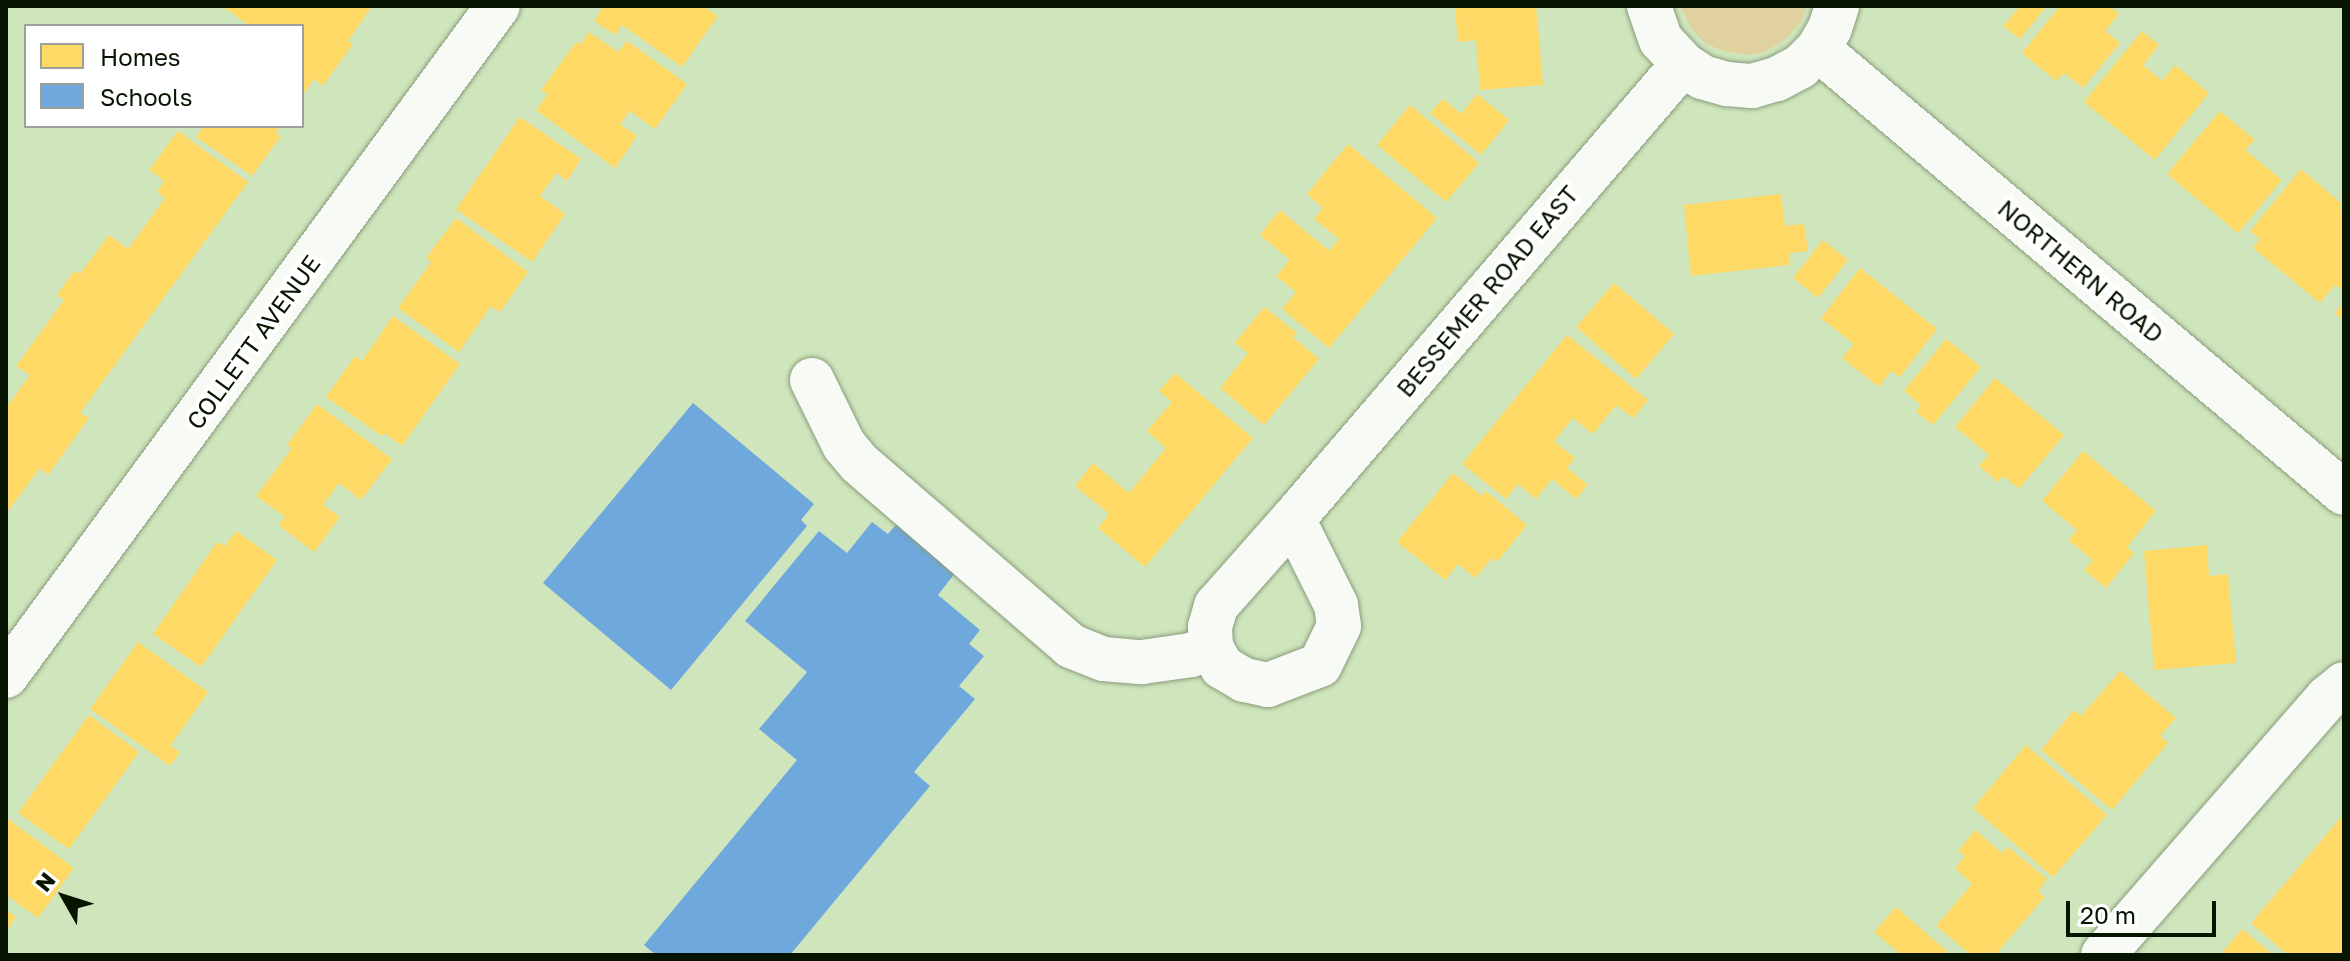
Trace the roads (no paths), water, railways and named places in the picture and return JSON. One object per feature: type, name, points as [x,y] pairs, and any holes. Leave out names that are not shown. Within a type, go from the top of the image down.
[{"type":"street","name":"COLLETT AVENUE","points":[[6,676],[498,6]]},
{"type":"street","points":[[1649,6],[1661,40],[1683,64],[1702,77],[1727,84],[1752,86],[1777,79],[1800,67],[1818,49],[1830,28],[1837,6]]},
{"type":"street","name":"NORTHERN ROAD","points":[[1818,49],[2342,487]]},
{"type":"street","name":"BESSEMER ROAD EAST","points":[[1211,647],[1210,627],[1216,606],[1683,64]]},
{"type":"street","points":[[812,380],[844,445],[859,463],[1042,623],[1089,655],[1142,662],[1191,655],[1211,647],[1222,667],[1244,680],[1268,685],[1320,665],[1339,626],[1336,605],[1293,519]]},
{"type":"street","points":[[2103,955],[2335,691],[2344,650]]}]
